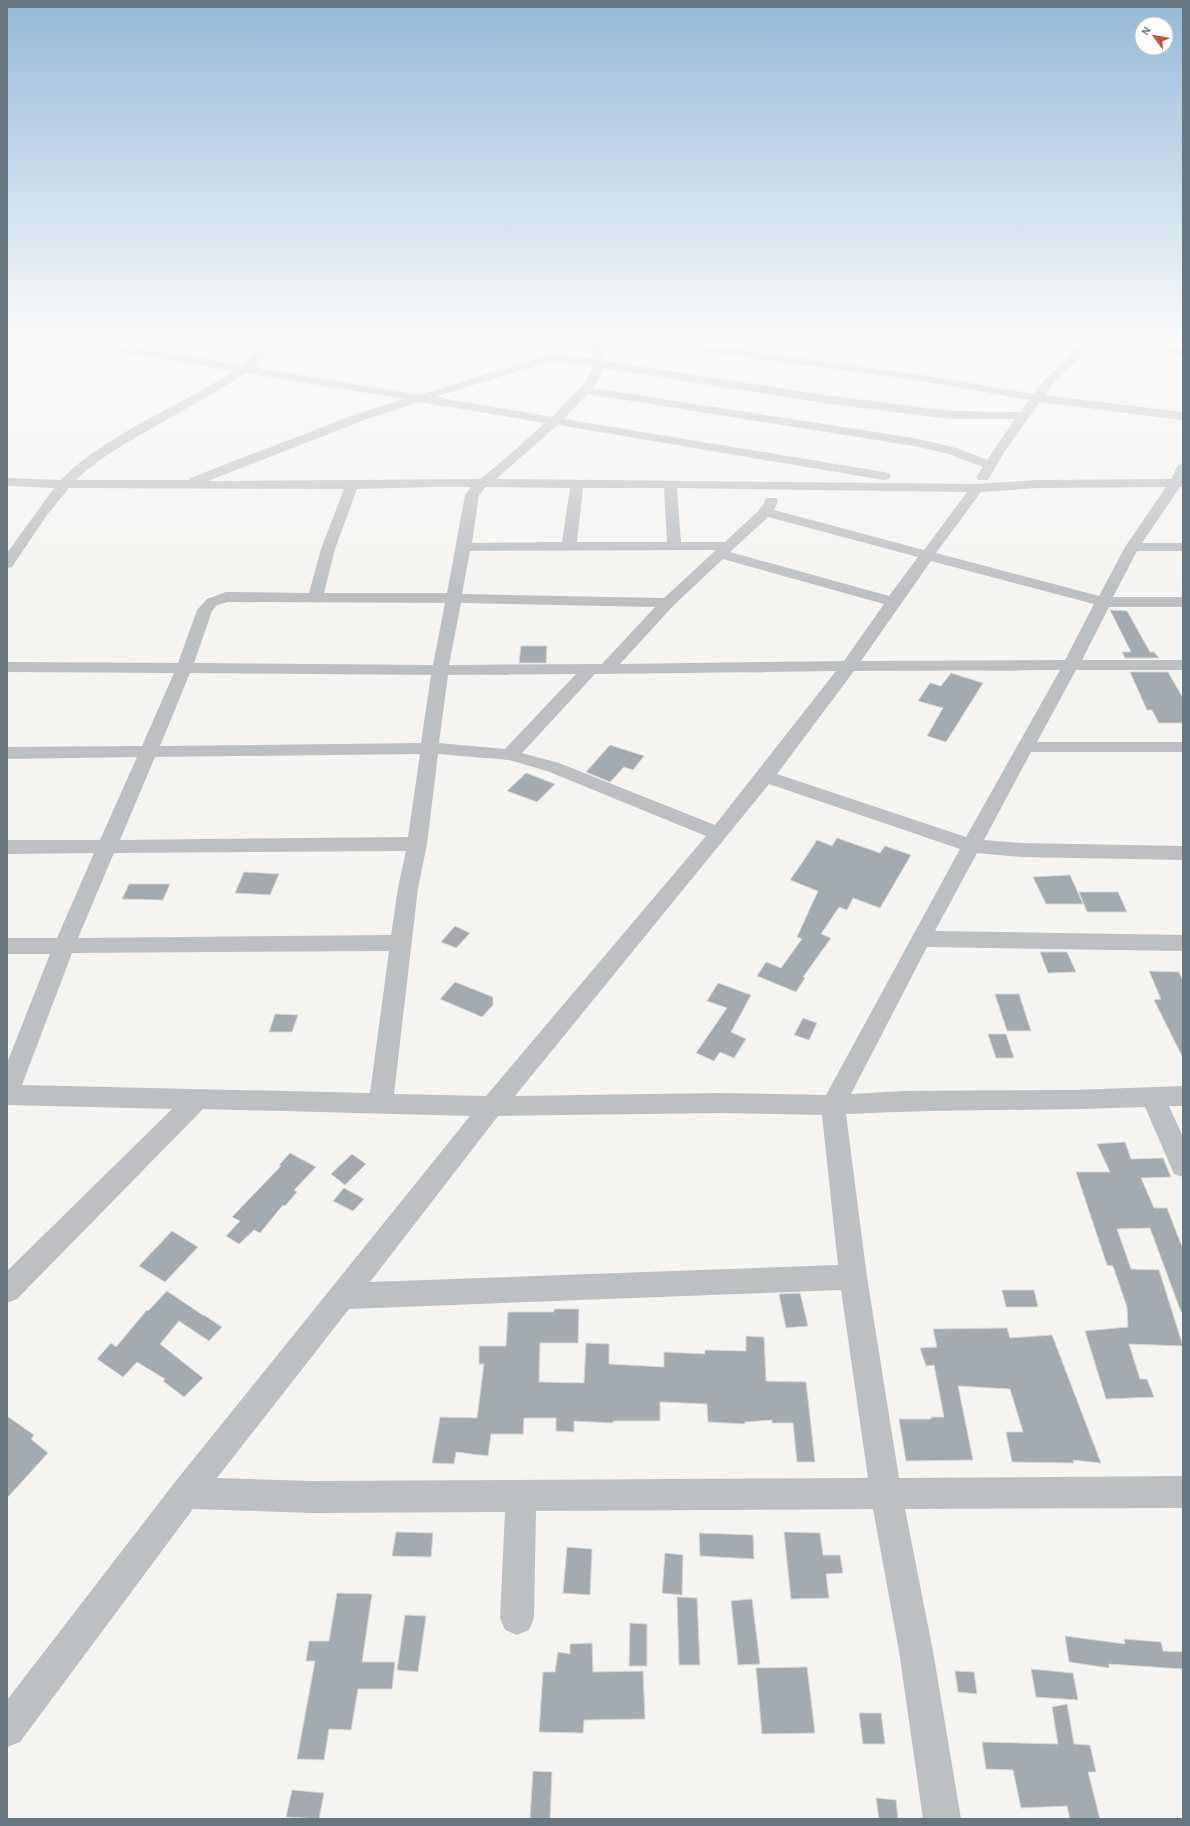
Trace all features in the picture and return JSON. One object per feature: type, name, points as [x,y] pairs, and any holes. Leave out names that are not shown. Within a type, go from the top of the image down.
[{"type":"street","points":[[7,564],[63,484],[82,467],[102,453],[157,421]]},
{"type":"street","points":[[184,485],[308,436],[351,421]]},
{"type":"street","points":[[380,1104],[408,888],[418,844],[440,668],[464,548],[472,495],[483,483],[504,467],[555,421]]},
{"type":"street","points":[[556,421],[952,487]]},
{"type":"street","points":[[783,421],[922,443],[953,451],[990,465]]},
{"type":"street","points":[[7,1729],[186,1493],[492,1106],[720,834],[765,776],[849,666],[893,602],[977,488],[990,465],[1021,421]]},
{"type":"street","points":[[7,482],[184,485],[483,483],[770,484],[977,488],[1181,478]]},
{"type":"street","points":[[942,1819],[916,1651],[886,1493],[853,1277],[833,1105],[920,939],[1071,664],[1132,547],[1181,478]]},
{"type":"street","points":[[569,546],[577,484]]},
{"type":"street","points":[[670,484],[674,546]]},
{"type":"street","points":[[510,756],[598,669],[765,512],[770,506],[771,501],[770,484]]},
{"type":"street","points":[[315,598],[328,550],[352,485]]},
{"type":"street","points":[[765,512],[1103,602],[1183,602]]},
{"type":"street","points":[[464,548],[674,546],[724,550],[893,602]]},
{"type":"street","points":[[1132,547],[1183,547]]},
{"type":"street","points":[[668,603],[453,598],[226,597],[212,602],[205,610],[184,669],[64,946],[7,1094],[492,1106],[719,1103],[833,1105],[910,1101],[1183,1096]]},
{"type":"street","points":[[7,667],[184,669],[598,669],[1071,664],[1183,666]]},
{"type":"street","points":[[1026,747],[1183,747]]},
{"type":"street","points":[[7,753],[430,748],[510,756],[553,767],[720,834]]},
{"type":"street","points":[[765,776],[972,846],[1022,850],[1087,850],[1183,853]]},
{"type":"street","points":[[7,847],[418,844]]},
{"type":"street","points":[[920,939],[1183,943]]},
{"type":"street","points":[[7,946],[225,943],[401,943]]},
{"type":"street","points":[[1153,1097],[1183,1166]]},
{"type":"street","points":[[7,1290],[198,1099]]},
{"type":"street","points":[[343,1296],[853,1277]]},
{"type":"street","points":[[186,1493],[312,1497],[1183,1492]]},
{"type":"street","points":[[517,1618],[521,1496]]},
{"type":"building","points":[[1110,610],[1127,611],[1150,652],[1154,652],[1159,658],[1125,658],[1122,652],[1131,652]]},
{"type":"building","points":[[521,646],[547,646],[546,663],[519,663]]},
{"type":"building","points":[[1130,672],[1168,672],[1183,698],[1183,723],[1159,723],[1152,710],[1147,710]]},
{"type":"building","points":[[951,673],[983,683],[946,742],[927,736],[943,708],[918,701],[930,683],[941,686]]},
{"type":"building","points":[[610,745],[644,756],[633,770],[624,767],[610,782],[586,772]]},
{"type":"building","points":[[526,773],[555,784],[537,802],[507,791]]},
{"type":"building","points":[[837,838],[880,853],[885,846],[911,855],[880,908],[853,898],[847,910],[839,907],[821,934],[831,938],[803,977],[805,978],[796,992],[757,976],[766,962],[781,968],[802,939],[797,937],[818,891],[790,880],[817,840],[832,846]]},
{"type":"building","points":[[244,872],[279,874],[270,895],[235,893]]},
{"type":"building","points":[[1070,875],[1083,904],[1046,904],[1033,877]]},
{"type":"building","points":[[129,884],[170,884],[163,900],[122,899]]},
{"type":"building","points":[[1079,892],[1118,892],[1127,912],[1087,912]]},
{"type":"building","points":[[455,926],[470,933],[456,948],[441,942]]},
{"type":"building","points":[[1040,952],[1067,952],[1076,972],[1048,973]]},
{"type":"building","points":[[1149,971],[1179,972],[1183,981],[1183,1058],[1154,1000],[1161,999]]},
{"type":"building","points":[[455,982],[493,997],[493,1005],[482,1017],[440,999]]},
{"type":"building","points":[[718,983],[751,995],[731,1032],[746,1039],[734,1058],[720,1052],[714,1061],[696,1053],[727,1008],[707,1001]]},
{"type":"building","points":[[995,994],[1019,994],[1031,1031],[1007,1031]]},
{"type":"building","points":[[275,1014],[298,1015],[292,1032],[269,1032]]},
{"type":"building","points":[[803,1018],[817,1023],[809,1040],[794,1035]]},
{"type":"building","points":[[988,1034],[1006,1034],[1014,1058],[996,1058]]},
{"type":"building","points":[[1125,1142],[1131,1159],[1163,1158],[1171,1177],[1141,1178],[1154,1208],[1167,1208],[1183,1249],[1183,1312],[1181,1312],[1150,1228],[1117,1229],[1131,1269],[1159,1270],[1183,1346],[1129,1344],[1140,1379],[1147,1379],[1154,1397],[1106,1399],[1085,1331],[1128,1327],[1127,1307],[1113,1266],[1107,1265],[1076,1172],[1110,1172],[1097,1144]]},
{"type":"building","points":[[290,1153],[316,1167],[294,1190],[297,1192],[285,1206],[283,1205],[260,1233],[254,1230],[239,1244],[226,1236],[240,1221],[232,1217],[281,1166],[279,1165]]},
{"type":"building","points":[[352,1154],[366,1164],[345,1185],[331,1174]]},
{"type":"building","points":[[344,1188],[364,1199],[353,1211],[333,1201]]},
{"type":"building","points":[[172,1231],[198,1247],[165,1282],[139,1266]]},
{"type":"building","points":[[1002,1290],[1034,1290],[1038,1307],[1006,1307]]},
{"type":"building","points":[[167,1291],[222,1327],[209,1341],[179,1321],[160,1344],[203,1378],[184,1397],[163,1381],[165,1379],[137,1362],[123,1377],[97,1359],[111,1343],[116,1347],[147,1310],[148,1311]]},
{"type":"building","points":[[800,1293],[808,1326],[786,1328],[779,1294]]},
{"type":"building","points":[[554,1309],[579,1309],[578,1343],[540,1343],[539,1382],[584,1383],[586,1343],[609,1344],[609,1364],[664,1367],[664,1352],[705,1354],[705,1350],[746,1351],[746,1336],[764,1337],[766,1381],[806,1382],[815,1462],[797,1462],[793,1423],[772,1423],[772,1420],[745,1422],[745,1424],[708,1422],[707,1404],[660,1402],[660,1421],[613,1421],[613,1423],[574,1421],[574,1432],[556,1431],[556,1418],[524,1418],[523,1434],[491,1434],[488,1456],[456,1452],[454,1464],[432,1463],[440,1417],[477,1418],[484,1364],[479,1364],[479,1346],[506,1346],[508,1312],[554,1312]]},
{"type":"building","points":[[1007,1328],[1010,1338],[1052,1335],[1101,1463],[1073,1460],[1074,1463],[1012,1462],[1006,1432],[1023,1432],[1010,1389],[958,1386],[973,1460],[906,1461],[899,1419],[931,1419],[931,1417],[944,1417],[934,1365],[926,1366],[920,1348],[937,1347],[933,1329]]},
{"type":"building","points":[[7,1416],[34,1435],[31,1439],[48,1453],[7,1498]]},
{"type":"building","points":[[396,1532],[433,1533],[431,1557],[392,1556]]},
{"type":"building","points":[[784,1532],[820,1533],[823,1555],[840,1555],[843,1573],[826,1574],[829,1598],[791,1599]]},
{"type":"building","points":[[699,1533],[753,1535],[754,1559],[700,1556]]},
{"type":"building","points":[[567,1547],[592,1549],[590,1595],[563,1593]]},
{"type":"building","points":[[665,1553],[683,1555],[682,1595],[662,1593]]},
{"type":"building","points":[[337,1593],[372,1594],[362,1662],[395,1662],[392,1689],[358,1689],[351,1730],[329,1729],[324,1760],[297,1759],[315,1661],[306,1661],[309,1641],[329,1641]]},
{"type":"building","points":[[677,1597],[697,1598],[700,1665],[679,1665]]},
{"type":"building","points":[[752,1599],[760,1664],[738,1665],[731,1601]]},
{"type":"building","points":[[405,1615],[426,1616],[418,1672],[397,1670]]},
{"type":"building","points":[[630,1623],[647,1624],[647,1666],[629,1666]]},
{"type":"building","points":[[1065,1636],[1125,1644],[1124,1639],[1161,1642],[1163,1651],[1183,1652],[1183,1669],[1109,1664],[1109,1668],[1069,1662]]},
{"type":"building","points":[[592,1643],[593,1672],[643,1671],[645,1719],[584,1720],[583,1733],[539,1732],[543,1672],[555,1672],[558,1652],[570,1654],[570,1644]]},
{"type":"building","points":[[807,1667],[815,1733],[762,1734],[756,1668]]},
{"type":"building","points":[[1031,1669],[1073,1673],[1078,1700],[1036,1697]]},
{"type":"building","points":[[955,1671],[974,1672],[977,1694],[958,1692]]},
{"type":"building","points":[[1067,1704],[1074,1744],[1090,1745],[1096,1772],[1088,1772],[1100,1819],[1070,1819],[1067,1806],[1021,1808],[1013,1770],[986,1769],[982,1742],[1058,1744],[1052,1707]]},
{"type":"building","points":[[859,1713],[881,1713],[885,1744],[863,1744]]},
{"type":"building","points":[[533,1771],[552,1772],[550,1819],[530,1819]]},
{"type":"building","points":[[292,1790],[324,1793],[319,1819],[286,1817]]},
{"type":"building","points":[[876,1798],[896,1800],[898,1819],[879,1819]]}]
